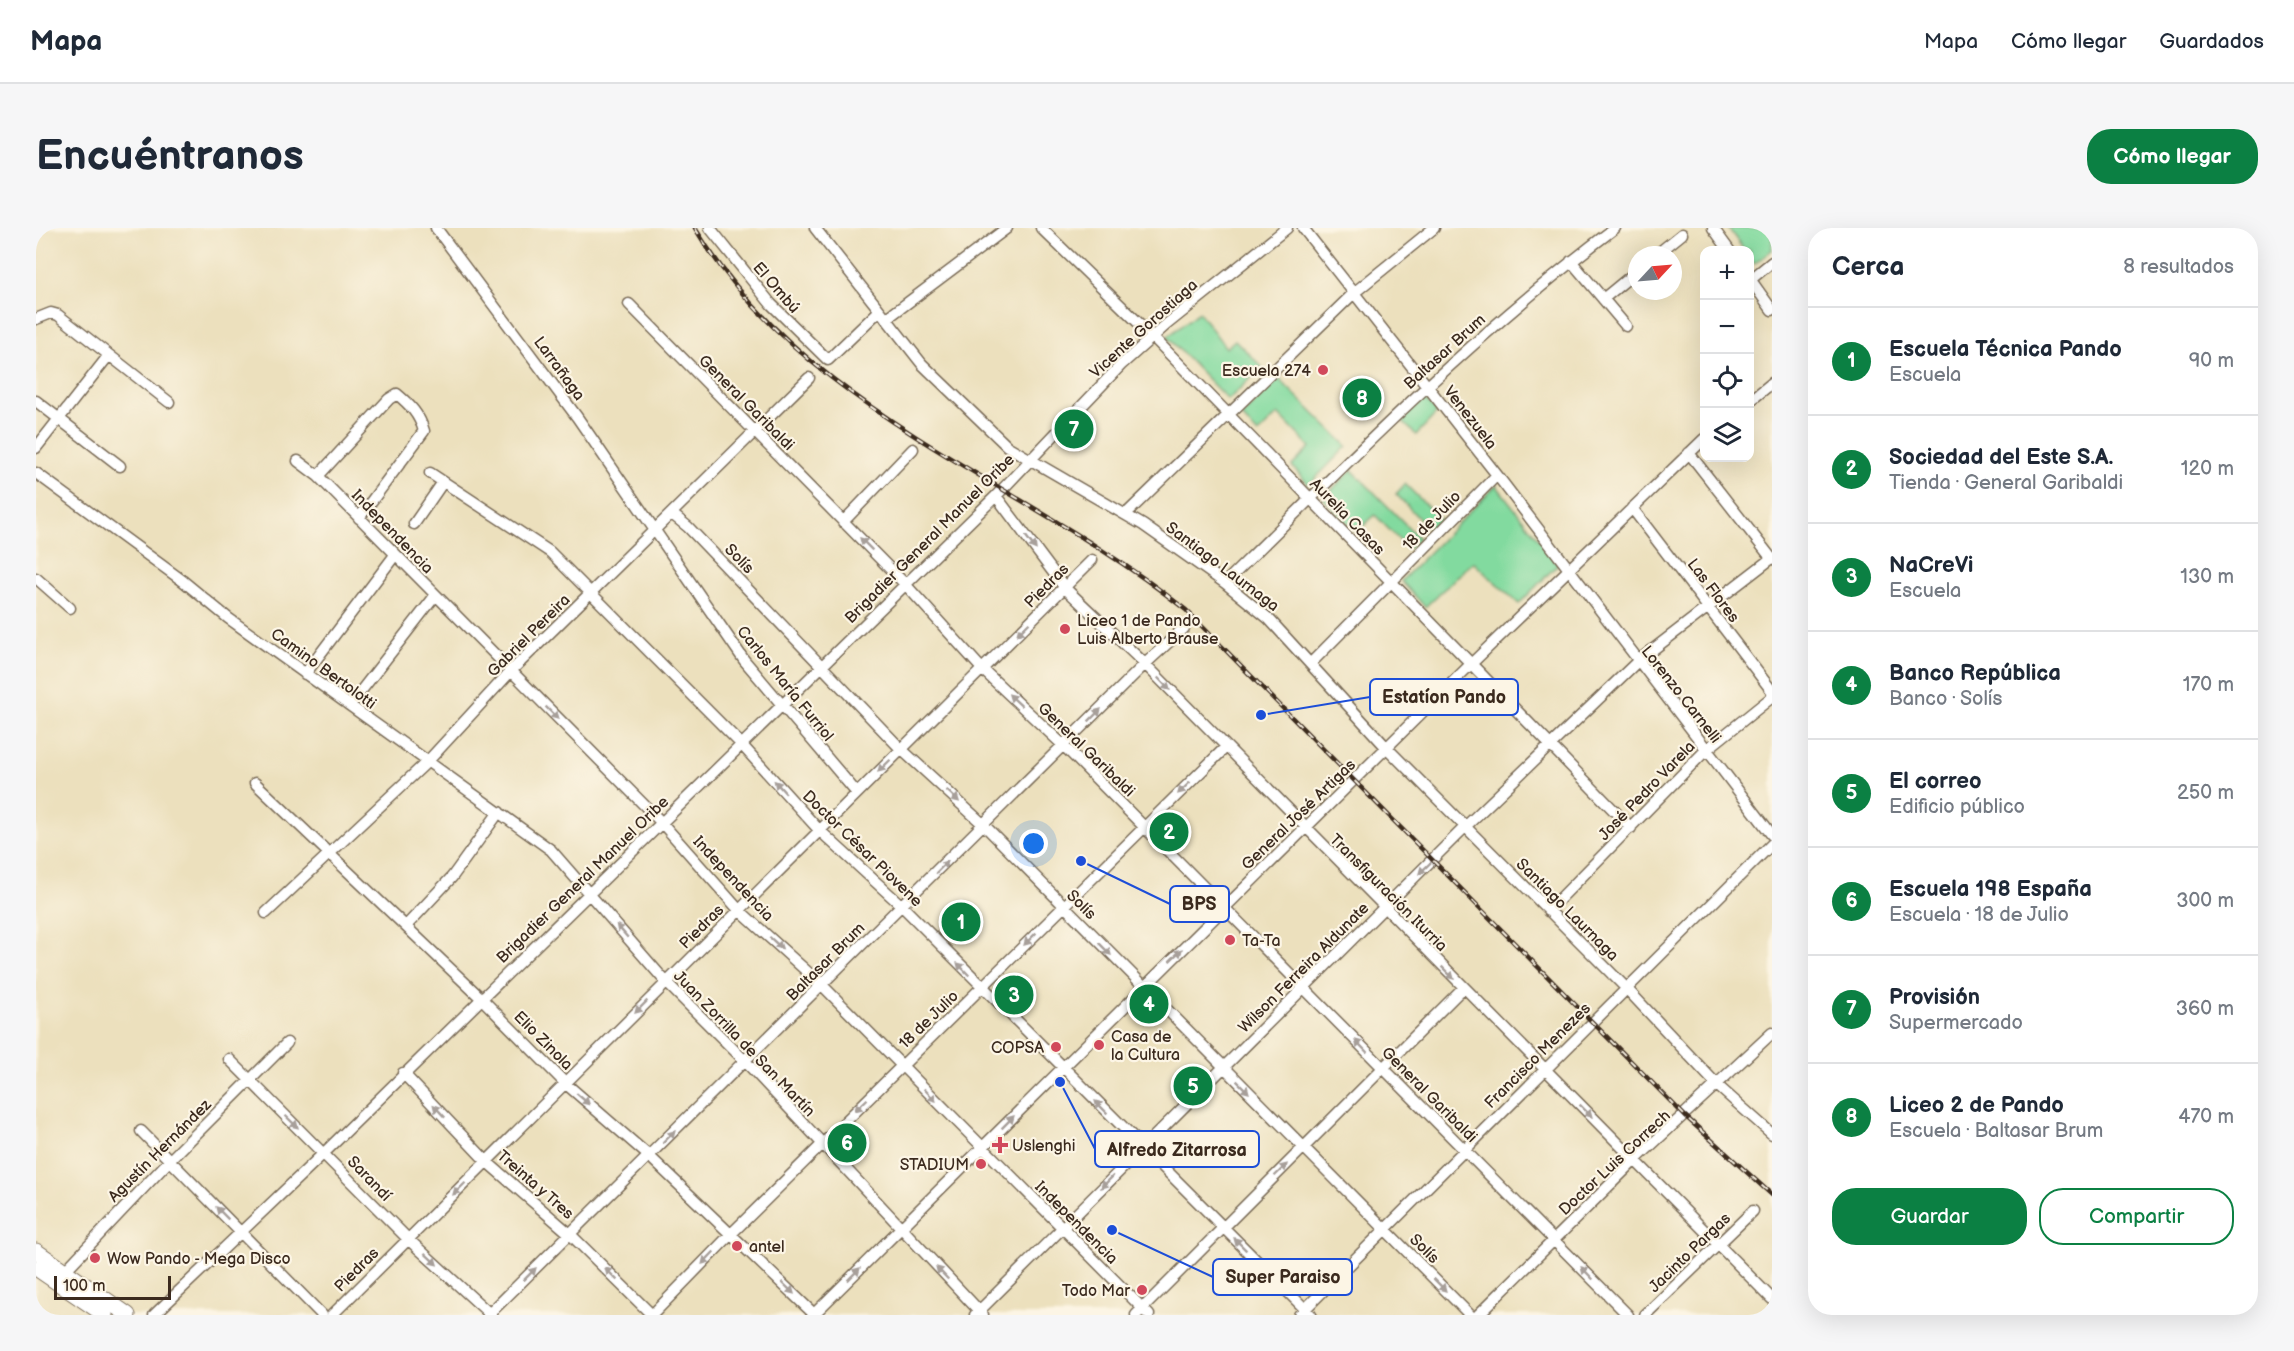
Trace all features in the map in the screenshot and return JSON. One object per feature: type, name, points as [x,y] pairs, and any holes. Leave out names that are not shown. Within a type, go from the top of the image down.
[{"type":"highway","points":[[36,1251],[60,1276],[105,1315]]},
{"type":"highway","points":[[36,1268],[60,1276],[128,1315]]},
{"type":"street","name":"Larrañaga","points":[[436,228],[511,325],[656,529]]},
{"type":"street","name":"El Ombú","points":[[710,228],[771,304],[828,360],[883,315]]},
{"type":"street","name":"Santiago Laurnaga","points":[[814,228],[922,364],[1008,446],[1126,514],[1225,583],[1269,619],[1387,748],[1626,988],[1716,1085],[1772,1134]]},
{"type":"street","points":[[883,315],[1007,228]]},
{"type":"street","name":"Aurelia Casas","points":[[1041,228],[1152,336],[1550,748],[1631,828]]},
{"type":"street","name":"Vicente Gorostiaga","points":[[1029,460],[1152,336],[1287,228]]},
{"type":"street","name":"Venezuela","points":[[1303,228],[1497,475],[1568,570]]},
{"type":"street","points":[[1126,514],[1354,292],[1434,228]]},
{"type":"street","name":"Baltasar Brum","points":[[1225,583],[1427,385],[1544,282],[1615,228]]},
{"type":"street","points":[[1713,228],[1726,246]]},
{"type":"street","points":[[1667,246],[1682,234]]},
{"type":"street","points":[[1571,261],[1626,326]]},
{"type":"street","points":[[1754,277],[1772,262]]},
{"type":"street","points":[[1603,299],[1628,278]]},
{"type":"street","points":[[1754,285],[1772,310]]},
{"type":"street","name":"General Garibaldi","points":[[629,304],[905,584],[982,669],[1064,746],[1628,1315]]},
{"type":"street","points":[[36,319],[51,313],[58,315],[169,402]]},
{"type":"street","points":[[36,448],[110,355]]},
{"type":"street","name":"Gabriel Pereira","points":[[266,913],[428,761],[510,672],[809,378]]},
{"type":"street","points":[[1754,397],[1772,383]]},
{"type":"street","points":[[318,476],[389,399],[397,394],[413,408],[420,417],[424,431],[359,518]]},
{"type":"street","points":[[36,401],[120,466]]},
{"type":"street","name":"General José Artigas","points":[[814,1315],[1142,987],[1700,443]]},
{"type":"street","points":[[843,522],[913,449]]},
{"type":"street","points":[[1689,453],[1772,559]]},
{"type":"street","name":"Independencia","points":[[298,460],[318,476],[510,672],[662,822],[739,910],[822,985],[1142,1313]]},
{"type":"street","name":"Brigadier General Manuel Oribe","points":[[154,1315],[482,999],[996,496],[1029,460]]},
{"type":"street","name":"Doctor César Piovene","points":[[430,473],[542,546],[591,593],[741,744],[819,830],[902,906],[1223,1227],[1305,1313]]},
{"type":"street","name":"Camino Bertolotti","points":[[36,474],[305,674],[551,850],[589,893]]},
{"type":"street","name":"18 de Julio","points":[[1311,663],[1497,475]]},
{"type":"street","points":[[414,524],[443,482]]},
{"type":"street","name":"Transfiguración Iturria","points":[[996,496],[1065,588],[1145,664],[1772,1299]]},
{"type":"street","name":"Las Flores","points":[[1632,508],[1772,691]]},
{"type":"street","name":"Solís","points":[[672,514],[688,526],[901,749],[984,825],[1142,987],[1470,1315]]},
{"type":"street","name":"Carlos María Furriol","points":[[656,529],[738,651],[856,792]]},
{"type":"street","points":[[305,674],[395,555]]},
{"type":"street","name":"Wilson Ferreira Aldunate","points":[[979,1314],[1061,1228],[1466,826],[1550,748],[1638,661],[1772,559]]},
{"type":"street","name":"Piedras","points":[[332,1315],[1092,560]]},
{"type":"street","name":"Lorenzo Carnelli","points":[[1568,570],[1772,835]]},
{"type":"street","points":[[36,578],[70,608]]},
{"type":"street","points":[[350,705],[435,596]]},
{"type":"street","name":"Baltasar Brum","points":[[490,1315],[1145,664],[1184,628]]},
{"type":"street","name":"José Pedro Varela","points":[[1548,911],[1706,750],[1772,697]]},
{"type":"street","name":"18 de Julio","points":[[652,1315],[821,1144],[1226,747]]},
{"type":"street","name":"Elio Zinola","points":[[255,783],[482,999],[565,1083],[649,1156],[814,1315]]},
{"type":"street","points":[[406,926],[452,877],[500,812]]},
{"type":"street","name":"Francisco Menezes","points":[[1305,1313],[1464,1149],[1772,844]]},
{"type":"street","name":"Juan Zorrilla de San Martín","points":[[589,893],[666,982],[745,1061],[979,1314]]},
{"type":"street","points":[[1142,1313],[1223,1227],[1463,988]]},
{"type":"street","name":"Doctor Luis Correch","points":[[1478,1315],[1635,1160],[1772,1033]]},
{"type":"street","name":"Agustín Hernández","points":[[60,1276],[169,1161],[287,1043]]},
{"type":"street","name":"Sarandí","points":[[229,1059],[408,1239],[490,1315]]},
{"type":"street","name":"Treinta y Tres","points":[[403,1073],[487,1162],[570,1234],[652,1315]]},
{"type":"street","points":[[141,1131],[322,1315]]},
{"type":"street","name":"Jacinto Pargas","points":[[1645,1315],[1753,1211]]},
{"type":"green space","points":[[1728,228],[1772,228],[1772,250],[1754,264],[1754,246],[1741,246]]},
{"type":"green space","points":[[1199,312],[1226,348],[1235,340],[1262,367],[1228,400],[1167,337]]},
{"type":"green space","points":[[1279,379],[1347,446],[1309,485],[1292,466],[1310,447],[1278,414],[1258,434],[1241,416]]},
{"type":"green space","points":[[1424,398],[1437,413],[1416,435],[1401,420]]},
{"type":"green space","points":[[1352,470],[1419,538],[1408,549],[1375,515],[1356,533],[1323,498]]},
{"type":"green space","points":[[1405,484],[1440,519],[1429,529],[1396,494]]},
{"type":"green space","points":[[1496,485],[1558,564],[1519,604],[1473,562],[1425,607],[1401,581]]},
{"type":"railway","points":[[695,228],[742,293],[796,348],[857,397],[922,440],[1123,564],[1186,610],[1685,1116],[1772,1195]]},
{"type":"place","name":"Escuela 274","points":[[1323,370]]},
{"type":"place","name":"Liceo 2 de Pando","points":[[1362,398]]},
{"type":"place","name":"Provisión","points":[[1074,429]]},
{"type":"place","name":"Liceo 1 de Pando Luis Alberto Brause","points":[[1065,629]]},
{"type":"place","name":"Estatíon Pando","points":[[1261,715]]},
{"type":"place","name":"Sociedad del Este S.A.","points":[[1169,832]]},
{"type":"place","name":"BPS","points":[[1081,861]]},
{"type":"place","name":"Escuela Técnica Pando","points":[[961,922]]},
{"type":"place","name":"Ta-Ta","points":[[1230,940]]},
{"type":"place","name":"NaCreVi","points":[[1014,995]]},
{"type":"place","name":"Banco República","points":[[1149,1004]]},
{"type":"place","name":"Casa de la Cultura","points":[[1099,1045]]},
{"type":"place","name":"COPSA","points":[[1056,1047]]},
{"type":"place","name":"Alfredo Zitarrosa","points":[[1060,1082]]},
{"type":"place","name":"El correo","points":[[1193,1086]]},
{"type":"place","name":"Escuela 198 España","points":[[847,1143]]},
{"type":"place","name":"Uslenghi","points":[[1000,1145]]},
{"type":"place","name":"STADIUM","points":[[981,1164]]},
{"type":"place","name":"Super Paraiso","points":[[1112,1230]]},
{"type":"place","name":"antel","points":[[737,1246]]},
{"type":"place","name":"Wow Pando - Mega Disco","points":[[95,1258]]},
{"type":"place","name":"Todo Mar","points":[[1142,1290]]}]
